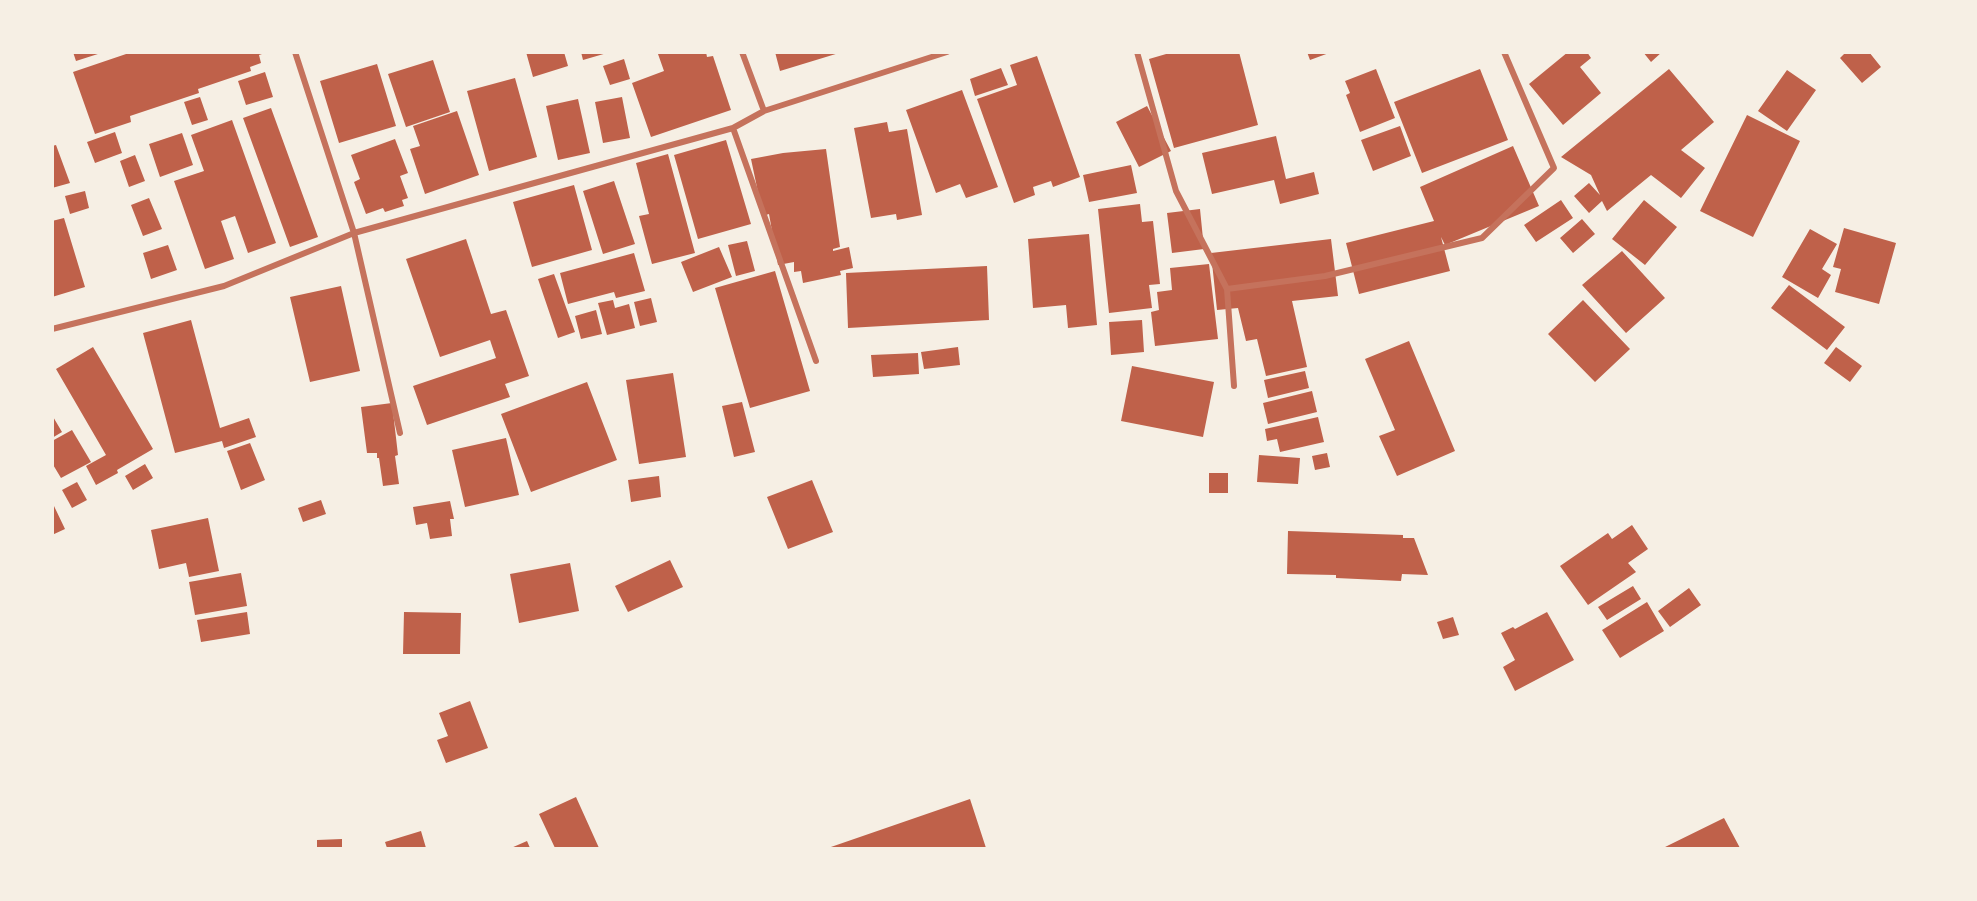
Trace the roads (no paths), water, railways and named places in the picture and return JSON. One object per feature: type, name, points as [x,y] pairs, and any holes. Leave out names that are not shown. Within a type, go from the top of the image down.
[{"type":"street","points":[[295,52],[354,233],[400,433]]},
{"type":"street","points":[[742,52],[764,111]]},
{"type":"street","points":[[52,329],[224,286],[354,233],[733,128],[764,111],[947,52]]},
{"type":"street","points":[[1137,52],[1176,190],[1227,289],[1234,386]]},
{"type":"street","points":[[1227,289],[1325,276],[1482,237],[1554,168],[1504,52]]},
{"type":"street","points":[[733,128],[816,361]]}]
